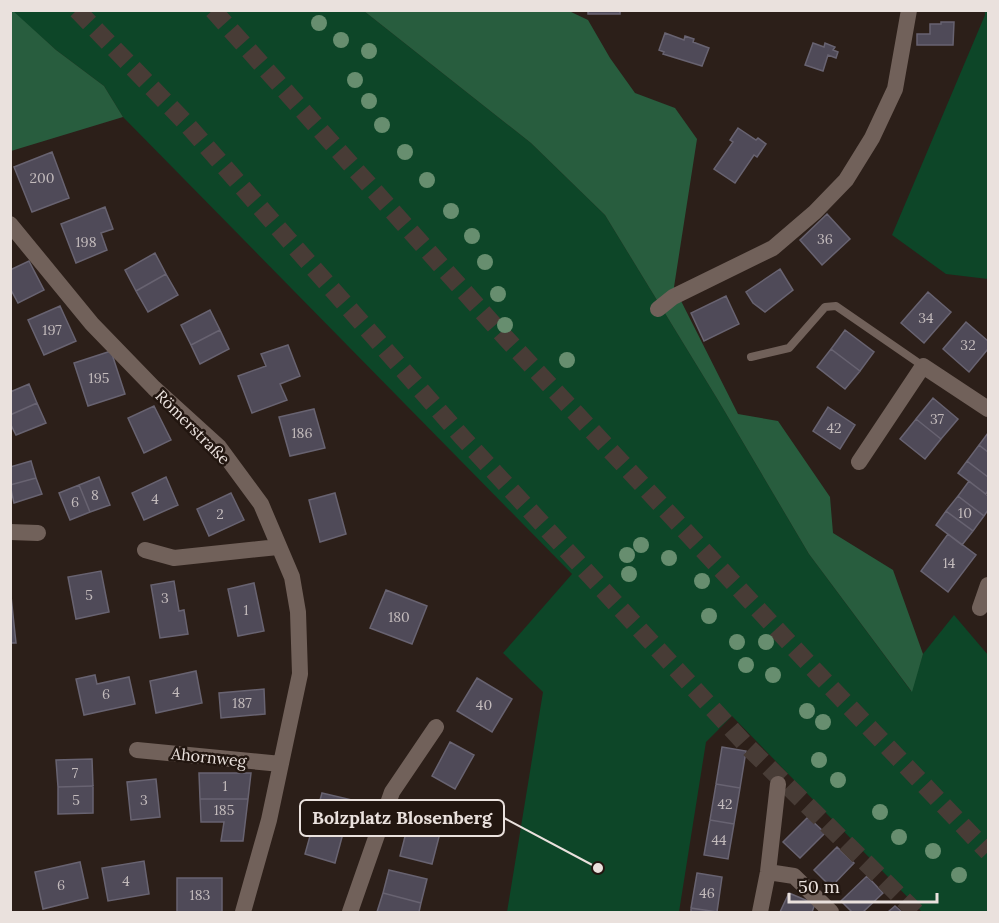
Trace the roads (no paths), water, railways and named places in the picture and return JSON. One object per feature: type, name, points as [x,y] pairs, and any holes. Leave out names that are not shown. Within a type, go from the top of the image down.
[{"type":"street","points":[[658,309],[673,297],[773,248],[815,212],[846,180],[872,138],[895,90],[909,10]]},
{"type":"street","name":"Römerstraße","points":[[10,224],[92,324],[154,388],[219,447],[261,504],[292,578],[298,612],[300,674],[269,820],[243,912]]},
{"type":"street","points":[[859,462],[923,366],[988,409]]},
{"type":"street","points":[[10,532],[38,533]]},
{"type":"street","points":[[145,550],[174,558],[278,547]]},
{"type":"street","points":[[980,608],[988,585]]},
{"type":"street","points":[[350,912],[392,792],[436,727]]},
{"type":"street","name":"Ahornweg","points":[[137,750],[281,764]]},
{"type":"street","points":[[760,912],[768,872],[778,784]]},
{"type":"street","points":[[768,872],[795,876],[831,912]]},
{"type":"lane","points":[[751,357],[789,348],[825,307],[836,306],[923,366]]},
{"type":"tunnel","points":[[77,10],[184,121],[463,438],[748,747],[916,912]]},
{"type":"tunnel","points":[[213,10],[503,335],[821,677],[988,852]]},
{"type":"place","name":"Bolzplatz Blosenberg","points":[[598,868]]}]
